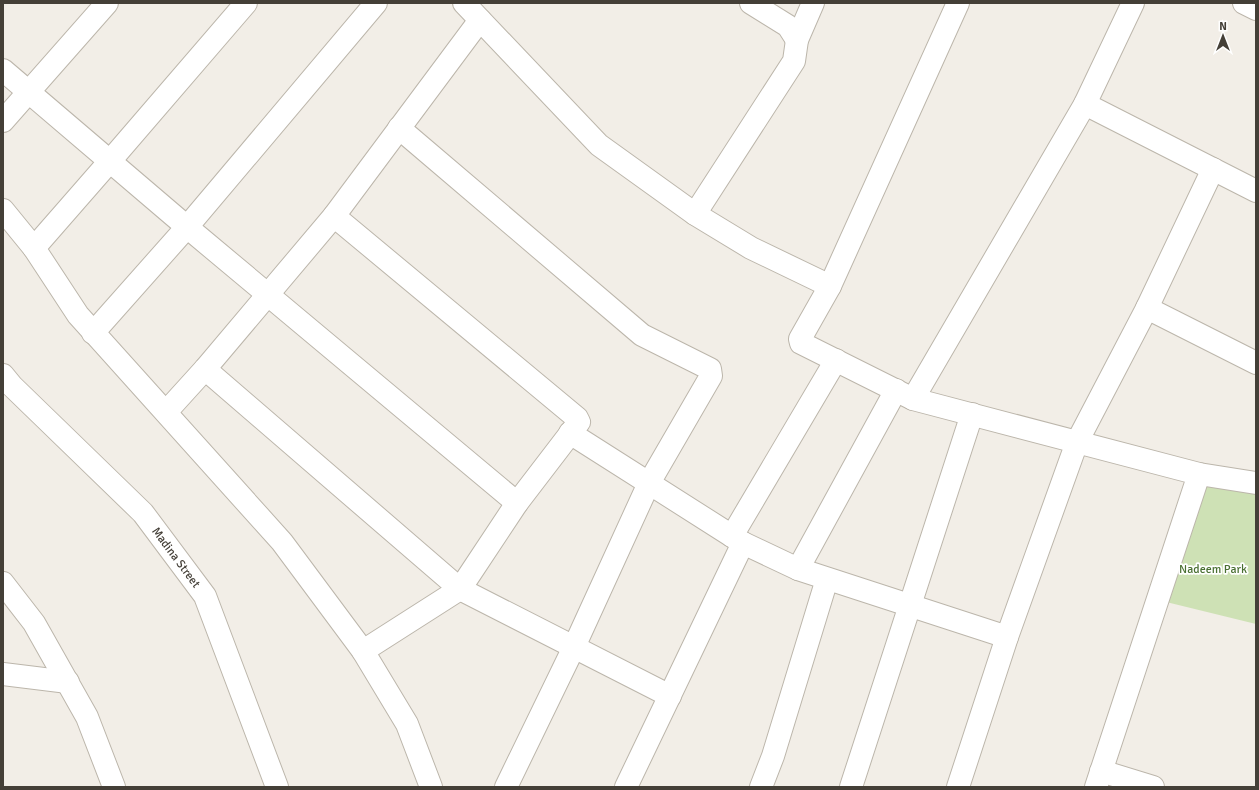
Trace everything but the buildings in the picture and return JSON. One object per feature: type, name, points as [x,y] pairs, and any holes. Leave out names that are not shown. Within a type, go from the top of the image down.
[{"type":"street","points":[[3,121],[107,3]]},
{"type":"street","points":[[34,248],[246,3]]},
{"type":"street","points":[[93,333],[187,227],[376,3]]},
{"type":"street","points":[[464,3],[599,145],[695,214],[751,248],[830,286]]},
{"type":"street","points":[[751,3],[788,26],[797,40]]},
{"type":"street","points":[[695,214],[794,61],[797,40],[813,3]]},
{"type":"street","points":[[958,3],[830,286],[800,339],[801,343],[804,346],[836,360],[904,394],[972,414],[1199,474],[1256,483]]},
{"type":"street","points":[[798,569],[904,394],[1085,104],[1133,3]]},
{"type":"street","points":[[1244,3],[1256,9]]},
{"type":"street","points":[[166,412],[205,369],[334,216],[480,20]]},
{"type":"street","points":[[3,70],[187,227],[518,503]]},
{"type":"street","points":[[1085,104],[1256,191]]},
{"type":"street","points":[[399,128],[642,336],[710,370],[711,376],[650,484],[574,647],[506,787]]},
{"type":"street","points":[[958,787],[1007,637],[1077,442],[1146,308],[1213,169]]},
{"type":"street","points":[[3,210],[34,248],[78,315],[282,542],[364,651],[407,724],[431,787]]},
{"type":"street","points":[[334,216],[577,418],[578,422],[518,503],[460,589],[364,651]]},
{"type":"street","points":[[1146,308],[1256,363]]},
{"type":"street","points":[[626,787],[670,696],[737,539],[836,360]]},
{"type":"street","points":[[205,369],[460,589],[670,696]]},
{"type":"street","name":"Madina Street","points":[[3,375],[12,386],[144,514],[205,596],[277,787]]},
{"type":"street","points":[[851,787],[972,414]]},
{"type":"street","points":[[570,433],[737,539],[798,569],[1007,637]]},
{"type":"street","points":[[1153,787],[1099,779],[1199,474]]},
{"type":"street","points":[[761,787],[773,756],[827,579]]},
{"type":"street","points":[[3,583],[34,623],[68,682],[87,717],[114,787]]},
{"type":"street","points":[[3,674],[68,682]]},
{"type":"green space","name":"Nadeem Park","points":[[1199,474],[1256,483],[1256,624],[1158,600]]}]
